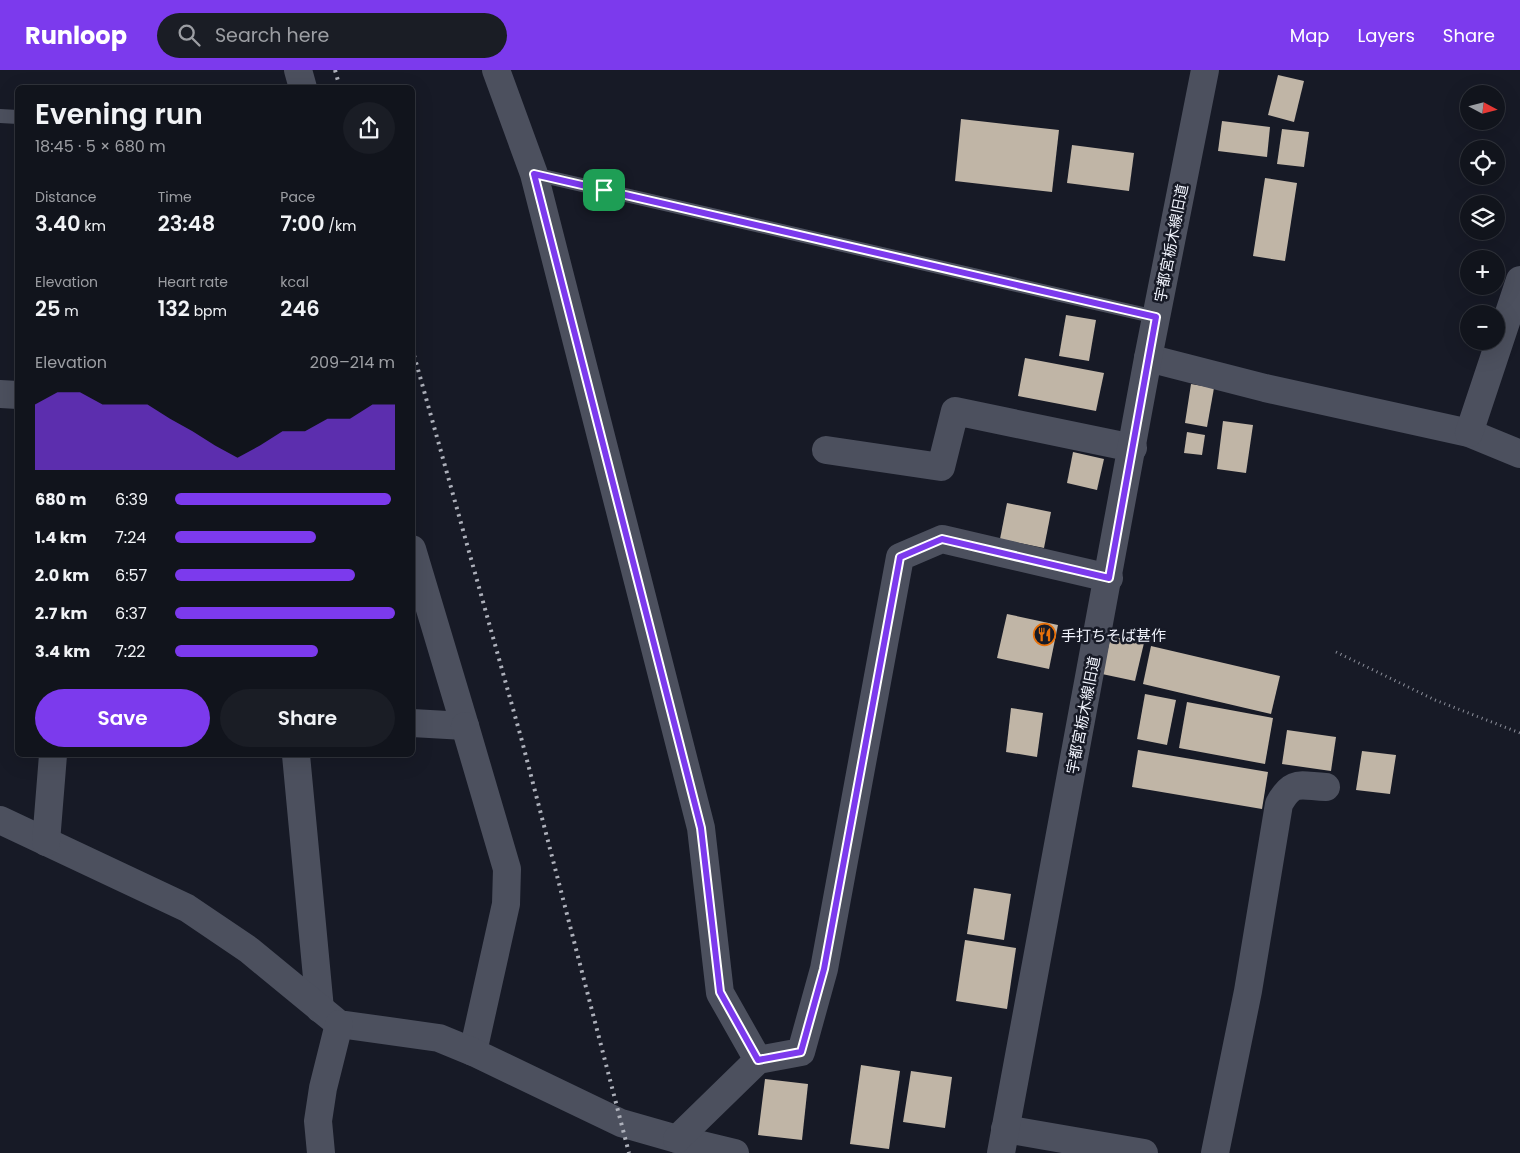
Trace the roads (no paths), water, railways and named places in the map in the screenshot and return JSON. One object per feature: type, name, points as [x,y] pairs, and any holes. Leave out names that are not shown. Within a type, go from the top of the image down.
[{"type":"street","points":[[298,70],[302,85]]},
{"type":"street","points":[[496,70],[534,174],[701,828],[720,992],[758,1060]]},
{"type":"street","name":"宇都宮栃木線旧道","points":[[1003,1141],[1109,578],[1148,358],[1206,70]]},
{"type":"street","points":[[1469,433],[1520,280]]},
{"type":"street","points":[[1148,358],[1265,388],[1469,433],[1520,454]]},
{"type":"street","points":[[0,394],[15,394]]},
{"type":"street","points":[[826,450],[940,467],[955,411],[1133,448]]},
{"type":"street","points":[[676,1139],[758,1060],[801,1052],[824,969],[900,557],[942,539],[1109,578]]},
{"type":"street","points":[[415,559],[508,869],[506,904],[473,1052]]},
{"type":"street","points":[[415,724],[465,726]]},
{"type":"street","points":[[46,842],[53,757]]},
{"type":"street","points":[[296,757],[329,1016],[323,1088],[318,1121],[321,1153]]},
{"type":"street","points":[[1215,1153],[1248,991],[1279,804],[1286,792],[1295,785],[1326,788]]},
{"type":"street","points":[[0,820],[187,908],[249,950],[329,1016],[439,1038],[473,1052],[622,1123],[734,1153]]},
{"type":"street","points":[[1003,1141],[1144,1153]]},
{"type":"lane","points":[[0,116],[15,117]]},
{"type":"lane","points":[[534,174],[1156,317]]},
{"type":"railway","points":[[335,70],[339,85]]},
{"type":"railway","points":[[415,359],[522,741],[629,1153]]},
{"type":"place","name":"手打ちそば甚作","points":[[1045,635]]}]
